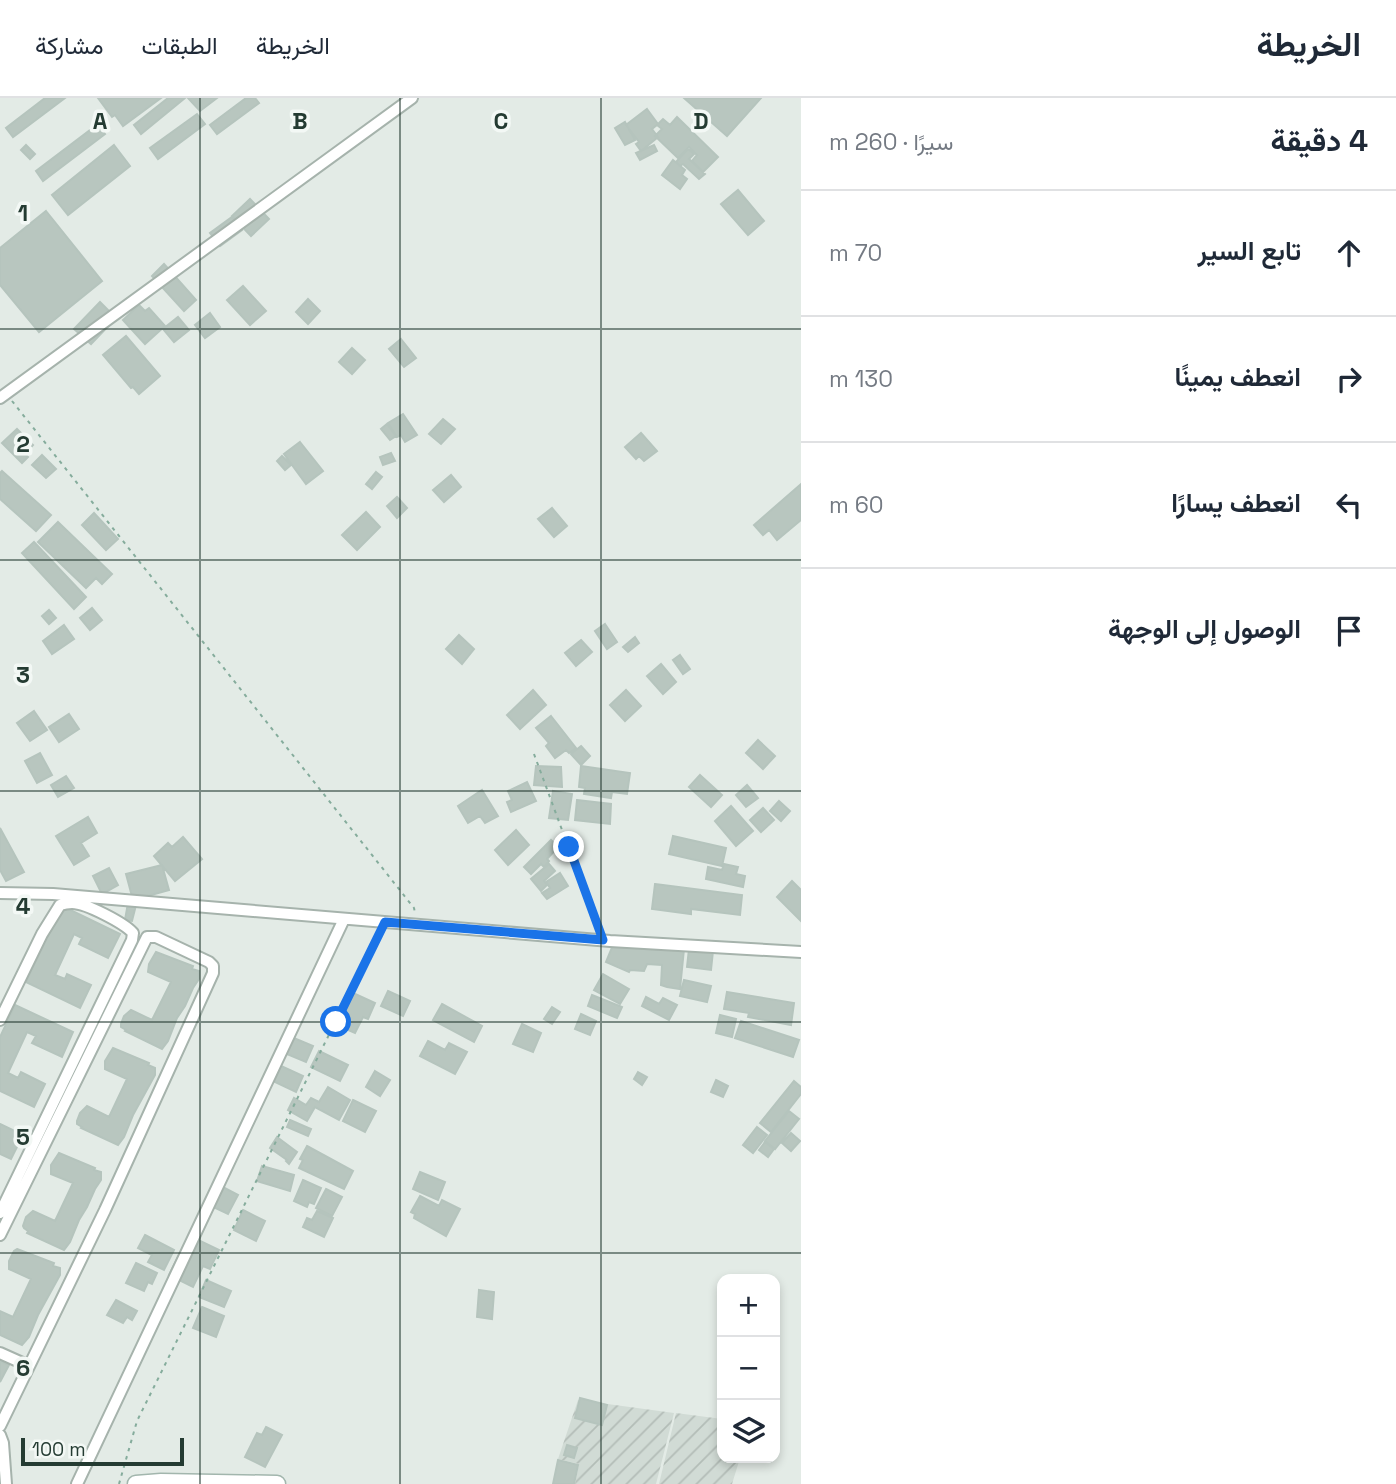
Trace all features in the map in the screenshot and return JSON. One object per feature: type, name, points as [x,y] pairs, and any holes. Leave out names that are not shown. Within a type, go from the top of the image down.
[{"type":"main road","points":[[136,1484],[277,1484]]},
{"type":"street","points":[[4,395],[412,98]]},
{"type":"street","points":[[0,893],[53,894],[603,940],[801,952]]},
{"type":"street","points":[[0,1020],[46,927],[60,905],[75,903],[130,929],[133,933],[132,940],[0,1213]]},
{"type":"street","points":[[77,1484],[344,919]]},
{"type":"street","points":[[0,1235],[147,937],[156,937],[209,962],[214,973],[0,1426]]},
{"type":"street","points":[[0,1353],[29,1366]]},
{"type":"street","points":[[0,1435],[6,1484]]},
{"type":"path","points":[[4,395],[12,401],[414,908],[416,925]]},
{"type":"path","points":[[534,754],[603,940]]},
{"type":"path","points":[[119,1484],[137,1421],[385,922]]},
{"type":"shaded area","points":[[578,1400],[674,1413],[656,1484],[575,1484],[579,1464],[558,1459]]},
{"type":"shaded area","points":[[676,1413],[717,1418],[717,1463],[738,1463],[732,1484],[659,1484]]},
{"type":"building","points":[[45,98],[65,98],[13,137],[6,128]]},
{"type":"building","points":[[98,98],[161,98],[123,126],[115,115],[112,117]]},
{"type":"building","points":[[168,98],[185,98],[141,134],[134,125]]},
{"type":"building","points":[[188,98],[217,98],[200,111]]},
{"type":"building","points":[[246,98],[255,98],[259,103],[217,134],[210,125]]},
{"type":"building","points":[[684,98],[761,98],[727,136]]},
{"type":"building","points":[[647,109],[658,124],[652,129],[658,137],[641,151],[636,144],[639,142],[626,125]]},
{"type":"building","points":[[197,114],[205,124],[158,159],[150,148]]},
{"type":"building","points":[[677,117],[718,157],[703,172],[692,161],[697,155],[689,147],[678,158],[655,136],[662,129],[657,125],[663,119],[670,125]]},
{"type":"building","points":[[625,122],[635,140],[625,145],[615,128]]},
{"type":"building","points":[[98,124],[105,134],[43,181],[36,171]]},
{"type":"building","points":[[26,145],[35,154],[30,159],[21,150]]},
{"type":"building","points":[[114,145],[130,166],[68,215],[52,195]]},
{"type":"building","points":[[654,145],[657,151],[640,160],[636,153]]},
{"type":"building","points":[[688,149],[694,154],[689,159],[705,174],[699,179],[683,164],[680,166],[676,162]]},
{"type":"building","points":[[673,160],[685,170],[682,175],[687,179],[680,189],[662,175]]},
{"type":"building","points":[[738,190],[764,221],[748,235],[721,204]]},
{"type":"building","points":[[250,199],[269,219],[251,236],[232,216]]},
{"type":"building","points":[[46,211],[102,281],[39,332],[0,285],[0,248]]},
{"type":"building","points":[[232,217],[242,230],[220,246],[210,233]]},
{"type":"building","points":[[164,264],[196,300],[184,311],[152,276]]},
{"type":"building","points":[[243,286],[266,311],[250,325],[227,300]]},
{"type":"building","points":[[308,299],[320,311],[308,324],[296,312]]},
{"type":"building","points":[[100,302],[116,318],[91,344],[74,329]]},
{"type":"building","points":[[139,305],[145,311],[149,308],[165,326],[145,344],[123,320]]},
{"type":"building","points":[[210,313],[220,327],[205,338],[195,325]]},
{"type":"building","points":[[178,317],[189,330],[174,342],[163,329]]},
{"type":"building","points":[[126,336],[160,376],[139,394],[103,355]]},
{"type":"building","points":[[401,339],[416,358],[404,367],[389,349]]},
{"type":"building","points":[[352,348],[365,360],[352,374],[339,362]]},
{"type":"building","points":[[403,414],[417,435],[405,442],[401,435],[397,437],[388,423]]},
{"type":"building","points":[[443,419],[455,429],[441,444],[429,434]]},
{"type":"building","points":[[387,424],[396,436],[390,440],[381,429]]},
{"type":"building","points":[[17,429],[33,445],[25,454],[28,457],[22,463],[2,443]]},
{"type":"building","points":[[641,433],[657,451],[644,461],[639,456],[636,459],[625,447]]},
{"type":"building","points":[[300,442],[323,471],[306,484],[284,454]]},
{"type":"building","points":[[391,453],[395,461],[383,465],[380,457]]},
{"type":"building","points":[[42,455],[56,469],[46,478],[32,465]]},
{"type":"building","points":[[282,456],[291,465],[285,470],[277,461]]},
{"type":"building","points":[[2,471],[51,515],[36,531],[0,499]]},
{"type":"building","points":[[376,472],[382,477],[372,489],[366,484]]},
{"type":"building","points":[[451,475],[461,487],[444,502],[433,490]]},
{"type":"building","points":[[801,484],[801,520],[777,540],[769,530],[763,535],[754,525]]},
{"type":"building","points":[[397,497],[407,508],[397,518],[387,506]]},
{"type":"building","points":[[552,508],[567,526],[554,537],[538,519]]},
{"type":"building","points":[[366,512],[380,527],[357,550],[342,535]]},
{"type":"building","points":[[94,513],[118,539],[106,550],[82,525]]},
{"type":"building","points":[[58,522],[112,574],[102,584],[96,578],[86,588],[38,542]]},
{"type":"building","points":[[34,542],[86,597],[74,609],[22,553]]},
{"type":"building","points":[[92,608],[102,620],[90,630],[80,618]]},
{"type":"building","points":[[49,610],[56,618],[49,624],[42,616]]},
{"type":"building","points":[[605,624],[617,642],[607,649],[595,631]]},
{"type":"building","points":[[64,625],[74,639],[52,654],[43,641]]},
{"type":"building","points":[[459,635],[474,649],[462,664],[446,649]]},
{"type":"building","points":[[635,637],[639,643],[628,652],[623,647]]},
{"type":"building","points":[[581,640],[592,652],[576,666],[565,653]]},
{"type":"building","points":[[680,655],[690,669],[683,674],[673,660]]},
{"type":"building","points":[[661,664],[676,682],[663,694],[647,676]]},
{"type":"building","points":[[533,690],[546,705],[520,729],[507,715]]},
{"type":"building","points":[[626,690],[641,706],[625,721],[610,705]]},
{"type":"building","points":[[34,711],[47,730],[30,741],[17,723]]},
{"type":"building","points":[[69,714],[79,729],[59,742],[49,727]]},
{"type":"building","points":[[551,716],[576,748],[569,753],[566,750],[555,758],[546,746],[549,743],[536,728]]},
{"type":"building","points":[[758,740],[775,756],[763,769],[746,753]]},
{"type":"building","points":[[581,746],[590,756],[581,765],[571,754]]},
{"type":"building","points":[[40,753],[52,775],[37,783],[25,761]]},
{"type":"building","points":[[536,766],[561,767],[562,787],[534,785]]},
{"type":"building","points":[[581,766],[630,773],[627,794],[612,792],[611,798],[584,794],[585,788],[579,787]]},
{"type":"building","points":[[700,775],[722,795],[711,807],[689,787]]},
{"type":"building","points":[[66,776],[74,788],[58,797],[51,785]]},
{"type":"building","points":[[527,782],[536,801],[511,812],[507,802],[512,800],[508,791]]},
{"type":"building","points":[[747,785],[758,798],[746,807],[736,795]]},
{"type":"building","points":[[482,790],[498,816],[485,823],[480,816],[468,823],[458,806]]},
{"type":"building","points":[[553,791],[572,794],[568,820],[549,818]]},
{"type":"building","points":[[577,800],[611,804],[610,824],[575,820]]},
{"type":"building","points":[[779,801],[790,811],[781,821],[770,811]]},
{"type":"building","points":[[731,806],[753,831],[736,846],[715,821]]},
{"type":"building","points":[[763,808],[774,820],[761,832],[750,820]]},
{"type":"building","points":[[88,817],[97,833],[81,843],[89,856],[74,865],[56,836]]},
{"type":"building","points":[[0,828],[24,872],[6,881],[0,870]]},
{"type":"building","points":[[516,830],[529,845],[508,865],[495,850]]},
{"type":"building","points":[[673,836],[726,848],[722,866],[669,854]]},
{"type":"building","points":[[183,837],[202,859],[175,881],[154,856],[168,843],[172,847]]},
{"type":"building","points":[[551,840],[558,847],[547,859],[549,861],[544,867],[541,864],[531,874],[524,867]]},
{"type":"building","points":[[549,864],[555,871],[544,881],[547,885],[541,891],[531,879]]},
{"type":"building","points":[[724,864],[738,867],[736,874],[745,876],[743,887],[706,879],[708,867],[722,870]]},
{"type":"building","points":[[162,865],[169,890],[133,900],[126,874]]},
{"type":"building","points":[[109,868],[118,885],[102,894],[93,876]]},
{"type":"building","points":[[560,873],[568,886],[547,899],[542,893],[550,888],[546,882]]},
{"type":"building","points":[[792,881],[801,890],[801,921],[777,897]]},
{"type":"building","points":[[655,884],[742,895],[740,915],[691,909],[691,914],[652,909]]},
{"type":"building","points":[[128,903],[136,905],[132,921],[125,920]]},
{"type":"building","points":[[62,906],[120,934],[108,958],[79,944],[82,938],[74,934],[55,975],[65,979],[67,974],[91,985],[80,1008],[26,982]]},
{"type":"building","points":[[613,945],[684,949],[680,989],[661,985],[662,965],[647,964],[644,971],[629,972],[606,962]]},
{"type":"building","points":[[689,949],[713,951],[711,970],[687,967]]},
{"type":"building","points":[[156,952],[193,966],[192,969],[199,971],[199,979],[162,1049],[121,1027],[124,1016],[131,1010],[152,1020],[171,982],[148,972]]},
{"type":"building","points":[[603,974],[629,989],[620,1004],[594,990]]},
{"type":"building","points":[[684,980],[711,986],[707,1002],[680,996]]},
{"type":"building","points":[[388,991],[410,1001],[403,1016],[381,1006]]},
{"type":"building","points":[[727,992],[794,1003],[791,1025],[748,1017],[749,1013],[724,1009]]},
{"type":"building","points":[[353,993],[375,1003],[368,1019],[363,1017],[355,1033],[332,1023],[340,1007],[345,1009]]},
{"type":"building","points":[[592,995],[622,1007],[617,1018],[588,1006]]},
{"type":"building","points":[[646,997],[659,1004],[663,998],[677,1005],[669,1020],[642,1006]]},
{"type":"building","points":[[442,1004],[482,1026],[474,1042],[433,1020]]},
{"type":"building","points":[[15,1005],[73,1032],[62,1057],[32,1043],[36,1036],[27,1032],[8,1073],[18,1078],[21,1072],[45,1084],[34,1107],[0,1091],[0,1037]]},
{"type":"building","points":[[552,1007],[560,1012],[552,1024],[544,1019]]},
{"type":"building","points":[[581,1014],[596,1021],[590,1035],[575,1029]]},
{"type":"building","points":[[720,1015],[736,1019],[732,1037],[716,1033]]},
{"type":"building","points":[[741,1021],[799,1040],[793,1057],[735,1038]]},
{"type":"building","points":[[522,1024],[541,1033],[533,1052],[513,1044]]},
{"type":"building","points":[[289,1036],[313,1046],[306,1062],[282,1052]]},
{"type":"building","points":[[428,1041],[445,1050],[449,1043],[467,1052],[455,1074],[420,1056]]},
{"type":"building","points":[[113,1048],[155,1068],[155,1075],[118,1145],[77,1124],[80,1113],[87,1106],[109,1117],[127,1079],[105,1069],[105,1061]]},
{"type":"building","points":[[319,1051],[348,1065],[340,1081],[311,1067]]},
{"type":"building","points":[[281,1066],[303,1076],[296,1092],[273,1081]]},
{"type":"building","points":[[375,1071],[390,1080],[380,1096],[366,1087]]},
{"type":"building","points":[[638,1072],[647,1077],[642,1085],[634,1079]]},
{"type":"building","points":[[716,1080],[728,1086],[723,1097],[711,1092]]},
{"type":"building","points":[[794,1081],[801,1087],[801,1094],[771,1132],[760,1123]]},
{"type":"building","points":[[328,1087],[350,1100],[339,1120],[315,1107],[307,1121],[288,1110],[294,1098],[306,1105],[311,1098],[319,1102]]},
{"type":"building","points":[[353,1100],[376,1111],[365,1132],[343,1121]]},
{"type":"building","points":[[789,1111],[799,1119],[775,1149],[765,1141]]},
{"type":"building","points":[[290,1120],[311,1129],[308,1136],[287,1127]]},
{"type":"building","points":[[0,1124],[23,1135],[11,1159],[0,1154]]},
{"type":"building","points":[[757,1127],[767,1135],[753,1153],[743,1145]]},
{"type":"building","points":[[791,1133],[800,1141],[791,1151],[782,1143]]},
{"type":"building","points":[[277,1137],[297,1152],[289,1164],[270,1148]]},
{"type":"building","points":[[765,1142],[774,1149],[768,1157],[759,1150]]},
{"type":"building","points":[[307,1146],[353,1171],[344,1189],[299,1168],[303,1160],[300,1159]]},
{"type":"building","points":[[59,1153],[101,1172],[101,1180],[64,1250],[27,1233],[23,1226],[26,1217],[33,1211],[55,1221],[73,1183],[51,1174],[51,1165]]},
{"type":"building","points":[[262,1166],[294,1175],[290,1191],[257,1181]]},
{"type":"building","points":[[420,1172],[445,1182],[438,1200],[413,1189]]},
{"type":"building","points":[[303,1180],[321,1188],[314,1204],[309,1202],[307,1207],[294,1201]]},
{"type":"building","points":[[217,1184],[238,1195],[228,1214],[207,1204]]},
{"type":"building","points":[[326,1189],[342,1197],[332,1216],[316,1208]]},
{"type":"building","points":[[420,1196],[439,1206],[442,1200],[460,1209],[446,1236],[414,1218],[415,1214],[411,1212]]},
{"type":"building","points":[[243,1210],[265,1221],[256,1241],[234,1230]]},
{"type":"building","points":[[317,1211],[333,1218],[324,1237],[303,1227],[307,1218],[312,1220]]},
{"type":"building","points":[[145,1235],[174,1250],[164,1270],[148,1262],[152,1255],[138,1248]]},
{"type":"building","points":[[196,1239],[219,1250],[210,1269],[203,1266],[193,1287],[169,1275],[179,1255],[186,1259]]},
{"type":"building","points":[[17,1249],[54,1263],[53,1266],[60,1268],[60,1275],[29,1337],[22,1345],[0,1335],[0,1311],[13,1317],[31,1279],[9,1269],[9,1261]]},
{"type":"building","points":[[136,1263],[157,1273],[152,1284],[148,1282],[144,1291],[126,1283]]},
{"type":"building","points":[[206,1280],[231,1291],[224,1307],[199,1297]]},
{"type":"building","points":[[479,1290],[494,1292],[492,1319],[477,1317]]},
{"type":"building","points":[[116,1300],[137,1311],[132,1320],[127,1317],[123,1323],[107,1315]]},
{"type":"building","points":[[202,1307],[224,1316],[216,1337],[193,1328]]},
{"type":"building","points":[[0,1361],[9,1365],[0,1382]]},
{"type":"building","points":[[580,1398],[607,1405],[602,1425],[575,1418]]},
{"type":"building","points":[[266,1427],[282,1435],[265,1467],[245,1457],[257,1433],[262,1435]]},
{"type":"building","points":[[567,1445],[577,1448],[574,1458],[564,1455]]},
{"type":"building","points":[[558,1460],[578,1465],[574,1484],[553,1484]]},
{"type":"route","points":[[336,1022],[385,922],[603,940],[569,847]]}]
